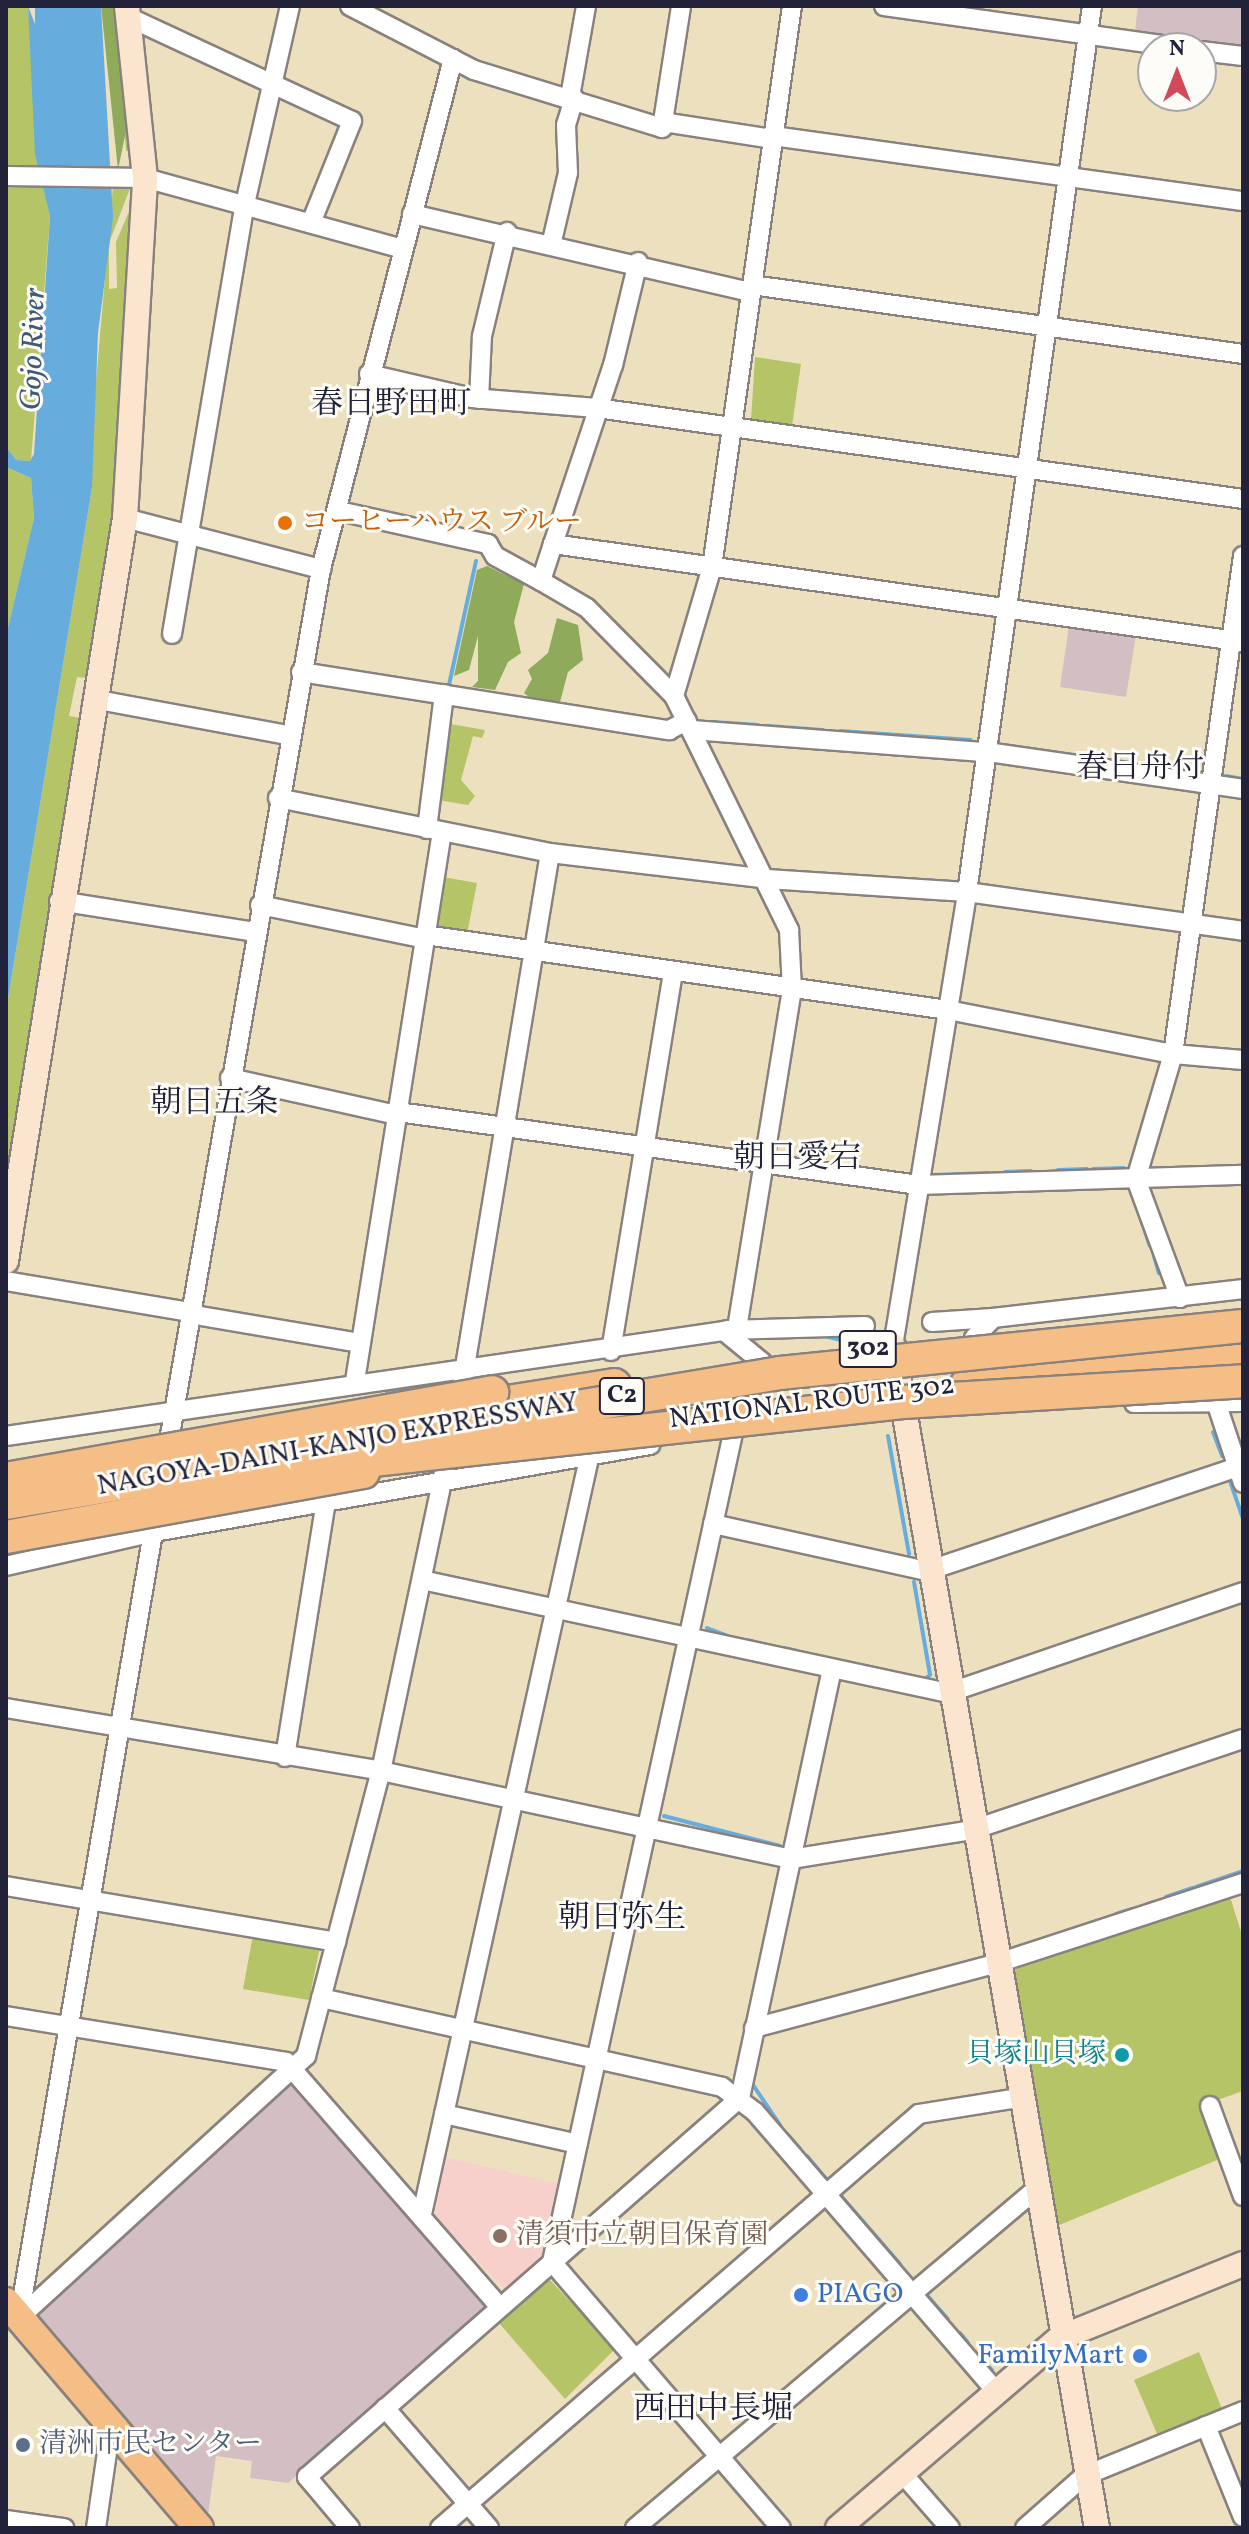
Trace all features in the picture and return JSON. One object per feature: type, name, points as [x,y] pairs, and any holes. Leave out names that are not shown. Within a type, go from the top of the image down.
[{"type":"highway","name":"NATIONAL ROUTE 302","points":[[494,1398],[893,1346],[984,1328],[1243,1312]]},
{"type":"highway","points":[[1032,1363],[1243,1312]]},
{"type":"highway","name":"NAGOYA-DAINI-KANJO EXPRESSWAY","points":[[6,1524],[337,1464],[768,1395],[1032,1363],[1243,1326]]},
{"type":"highway","name":"NAGOYA-DAINI-KANJO EXPRESSWAY","points":[[6,1503],[644,1393],[1243,1349]]},
{"type":"highway","points":[[1032,1363],[1243,1360]]},
{"type":"highway","name":"NATIONAL ROUTE 302","points":[[6,1537],[504,1446],[895,1392],[1032,1363]]},
{"type":"highway","points":[[337,1464],[903,1402],[1243,1381]]},
{"type":"highway","points":[[6,1479],[494,1398]]},
{"type":"highway","points":[[6,1490],[494,1398]]},
{"type":"main road","points":[[13,2310],[199,2528]]},
{"type":"street","points":[[172,634],[245,204],[290,6]]},
{"type":"street","points":[[350,6],[377,12],[453,59],[662,128],[681,6]]},
{"type":"street","points":[[552,241],[568,173],[566,125],[586,6]]},
{"type":"street","points":[[674,696],[712,567],[792,6]]},
{"type":"street","points":[[884,6],[1137,42]]},
{"type":"street","points":[[1092,6],[967,892],[893,1346],[895,1392],[1084,2476],[1097,2528]]},
{"type":"street","points":[[127,11],[352,121],[311,223]]},
{"type":"street","points":[[6,1261],[59,901],[125,518],[139,178],[127,11]]},
{"type":"street","points":[[1217,53],[1243,56]]},
{"type":"street","points":[[13,2310],[90,1900],[287,735],[321,569],[339,511],[369,374],[453,59]]},
{"type":"street","points":[[663,122],[1243,201]]},
{"type":"street","points":[[6,176],[139,178],[245,204],[403,249]]},
{"type":"street","points":[[412,214],[552,241],[752,288],[1243,354]]},
{"type":"street","points":[[479,399],[482,336],[507,232]]},
{"type":"street","points":[[541,581],[597,408],[638,262]]},
{"type":"street","points":[[369,374],[479,399],[597,408],[1243,499]]},
{"type":"street","points":[[339,511],[488,544],[495,556],[587,608],[674,696],[767,879],[789,930],[792,989],[764,1165],[731,1329]]},
{"type":"street","points":[[125,518],[321,569]]},
{"type":"street","points":[[553,544],[1237,641]]},
{"type":"street","points":[[1180,1298],[1136,1179],[1173,1054],[1211,784],[1237,641],[1243,556]]},
{"type":"street","points":[[301,672],[669,730],[689,725],[987,752],[1243,789]]},
{"type":"street","points":[[285,1757],[325,1502],[361,1343],[425,937],[444,694]]},
{"type":"street","points":[[93,699],[287,735]]},
{"type":"street","points":[[278,798],[550,853],[767,879],[967,892],[1243,931]]},
{"type":"street","points":[[13,2310],[295,2072],[321,1998],[381,1771],[467,1365],[550,853]]},
{"type":"street","points":[[59,901],[255,932]]},
{"type":"street","points":[[260,905],[425,937],[948,1010],[1173,1054],[1243,1060]]},
{"type":"street","points":[[611,1351],[673,973]]},
{"type":"street","points":[[230,1078],[504,1132],[919,1185],[1243,1175]]},
{"type":"street","points":[[6,1281],[361,1343]]},
{"type":"street","points":[[932,1322],[984,1328],[1243,1289]]},
{"type":"street","points":[[6,1436],[174,1414],[353,1381],[467,1365],[611,1351],[731,1329],[865,1326]]},
{"type":"street","points":[[731,1329],[763,1363]]},
{"type":"street","points":[[1032,1363],[1077,1403]]},
{"type":"street","points":[[781,1427],[810,1402]]},
{"type":"street","points":[[713,1524],[927,1571],[1240,1475],[1216,1402]]},
{"type":"street","points":[[943,1411],[1077,1403],[1243,1402]]},
{"type":"street","points":[[6,1566],[154,1532],[443,1479],[733,1433],[857,1419]]},
{"type":"street","points":[[552,2262],[733,1433]]},
{"type":"street","points":[[422,2214],[590,1454]]},
{"type":"street","points":[[422,1580],[948,1693],[1243,1592]]},
{"type":"street","points":[[350,2528],[307,2477],[740,2098],[832,1670]]},
{"type":"street","points":[[6,1708],[381,1771],[791,1859],[972,1830],[1243,1739]]},
{"type":"street","points":[[754,2028],[995,1964],[1243,1883]]},
{"type":"street","points":[[6,1886],[336,1942]]},
{"type":"street","points":[[321,1998],[596,2059],[740,2098],[997,2392]]},
{"type":"street","points":[[6,2016],[286,2062],[422,2214],[500,2307]]},
{"type":"street","points":[[440,2528],[919,2114],[1018,2098]]},
{"type":"street","points":[[1210,2106],[1243,2196]]},
{"type":"street","points":[[444,2114],[578,2144]]},
{"type":"street","points":[[635,2528],[1035,2190]]},
{"type":"street","points":[[552,2262],[781,2528]]},
{"type":"street","points":[[838,2528],[1060,2338],[1243,2264]]},
{"type":"street","points":[[385,2408],[489,2528]]},
{"type":"street","points":[[1025,2528],[1084,2476],[1243,2411]]},
{"type":"street","points":[[96,2528],[111,2425]]},
{"type":"street","points":[[1206,2426],[1243,2517]]},
{"type":"street","points":[[902,2473],[950,2528]]},
{"type":"street","points":[[6,2520],[64,2528]]},
{"type":"shaded area","points":[[1138,6],[1243,6],[1243,47],[1217,43],[1217,32],[1135,32]]},
{"type":"shaded area","points":[[1069,626],[1136,635],[1126,697],[1060,687]]},
{"type":"shaded area","points":[[295,2080],[491,2304],[288,2483],[250,2478],[252,2461],[216,2456],[208,2515],[36,2313]]},
{"type":"shaded area","name":"清須市立朝日保育園","points":[[444,2157],[560,2184],[543,2255],[504,2289],[435,2216]]},
{"type":"green space","points":[[6,6],[28,6],[39,171],[6,170]]},
{"type":"green space","points":[[101,6],[114,6],[127,126],[118,170]]},
{"type":"green space","points":[[114,6],[119,6],[132,151],[126,151]]},
{"type":"green space","points":[[6,183],[44,183],[50,216],[31,461],[15,460],[6,447]]},
{"type":"green space","points":[[113,186],[131,186],[109,243],[109,289],[117,288],[116,242],[133,202],[114,523],[88,678],[77,677],[69,716],[81,718],[6,1202],[6,1011],[92,488],[90,451]]},
{"type":"green space","points":[[755,357],[801,364],[792,426],[751,420]]},
{"type":"green space","points":[[6,467],[31,478],[34,518],[6,636]]},
{"type":"green space","points":[[487,566],[524,584],[514,622],[521,653],[508,662],[495,690],[472,687],[478,681],[478,636],[469,670],[454,676],[477,570]]},
{"type":"green space","points":[[557,618],[578,625],[583,660],[568,672],[560,702],[530,698],[524,693],[532,679],[528,670],[548,653]]},
{"type":"green space","points":[[450,724],[485,730],[482,738],[473,736],[461,780],[475,796],[468,805],[438,800]]},
{"type":"green space","points":[[443,877],[477,883],[467,934],[436,929]]},
{"type":"green space","points":[[1230,1897],[1243,1938],[1243,2091],[1203,2105],[1222,2158],[1057,2226],[1011,1971]]},
{"type":"green space","points":[[253,1935],[320,1947],[309,2000],[243,1989]]},
{"type":"green space","points":[[548,2278],[615,2349],[565,2399],[498,2322]]},
{"type":"green space","points":[[1199,2352],[1222,2409],[1158,2436],[1134,2380]]},
{"type":"water","points":[[28,6],[35,24],[35,6],[101,6],[113,217],[98,333],[92,488],[6,1011],[6,636],[34,518],[31,478],[6,467],[6,447],[16,460],[30,461],[34,454],[50,216],[35,154]]},
{"type":"waterway","points":[[449,685],[476,561]]},
{"type":"waterway","points":[[713,722],[758,725]]},
{"type":"waterway","points":[[768,726],[823,730]]},
{"type":"waterway","points":[[840,731],[971,740]]},
{"type":"waterway","points":[[1004,745],[1200,773]]},
{"type":"waterway","points":[[1226,776],[1243,779]]},
{"type":"waterway","points":[[1093,1169],[1124,1168]]},
{"type":"waterway","points":[[1058,1170],[1087,1169]]},
{"type":"waterway","points":[[1005,1172],[1031,1171]]},
{"type":"waterway","points":[[933,1175],[988,1173]]},
{"type":"waterway","points":[[1141,1219],[1150,1246]]},
{"type":"waterway","points":[[1154,1256],[1159,1273]]},
{"type":"waterway","points":[[820,1335],[841,1340]]},
{"type":"waterway","points":[[548,1365],[647,1351]]},
{"type":"waterway","points":[[475,1378],[500,1373]]},
{"type":"waterway","points":[[387,1393],[440,1384]]},
{"type":"waterway","points":[[1213,1432],[1222,1456]]},
{"type":"waterway","points":[[888,1436],[909,1554]]},
{"type":"waterway","points":[[1230,1481],[1243,1518]]},
{"type":"waterway","points":[[914,1582],[930,1675],[925,1679]]},
{"type":"waterway","points":[[707,1628],[728,1636]]},
{"type":"waterway","points":[[747,1640],[767,1645]]},
{"type":"waterway","points":[[784,1648],[797,1651]]},
{"type":"waterway","points":[[664,1816],[780,1846]]},
{"type":"waterway","points":[[1196,1887],[1243,1871]]},
{"type":"waterway","points":[[1166,1897],[1192,1888]]},
{"type":"waterway","points":[[1145,1905],[1153,1902]]},
{"type":"waterway","points":[[1116,1914],[1132,1909]]},
{"type":"waterway","points":[[1088,1924],[1112,1916]]},
{"type":"waterway","points":[[751,2082],[780,2125]]},
{"type":"waterway","points":[[788,2135],[800,2149]]},
{"type":"waterway","points":[[807,2156],[827,2180]]},
{"type":"waterway","points":[[842,2197],[900,2264]]},
{"type":"waterway","points":[[926,2294],[948,2319]]},
{"type":"waterway","points":[[960,2333],[968,2343]]},
{"type":"waterway","points":[[977,2354],[992,2370]]},
{"type":"place","name":"コーヒーハウス ブルー","points":[[285,523]]},
{"type":"place","name":"貝塚山貝塚","points":[[1122,2055]]},
{"type":"place","name":"清須市立朝日保育園","points":[[500,2236]]},
{"type":"place","name":"PIAGO","points":[[801,2295]]},
{"type":"place","name":"FamilyMart","points":[[1140,2356]]},
{"type":"place","name":"清洲市民センター","points":[[23,2445]]},
{"type":"district","name":"春日野田町","points":[[391,405]]},
{"type":"district","name":"春日舟付","points":[[1140,769]]},
{"type":"district","name":"朝日五条","points":[[214,1104]]},
{"type":"district","name":"朝日愛宕","points":[[797,1159]]},
{"type":"district","name":"朝日弥生","points":[[622,1919]]},
{"type":"district","name":"西田中長堀","points":[[713,2410]]},
{"type":"water label","name":"Gojo River","points":[[34,349]]}]
